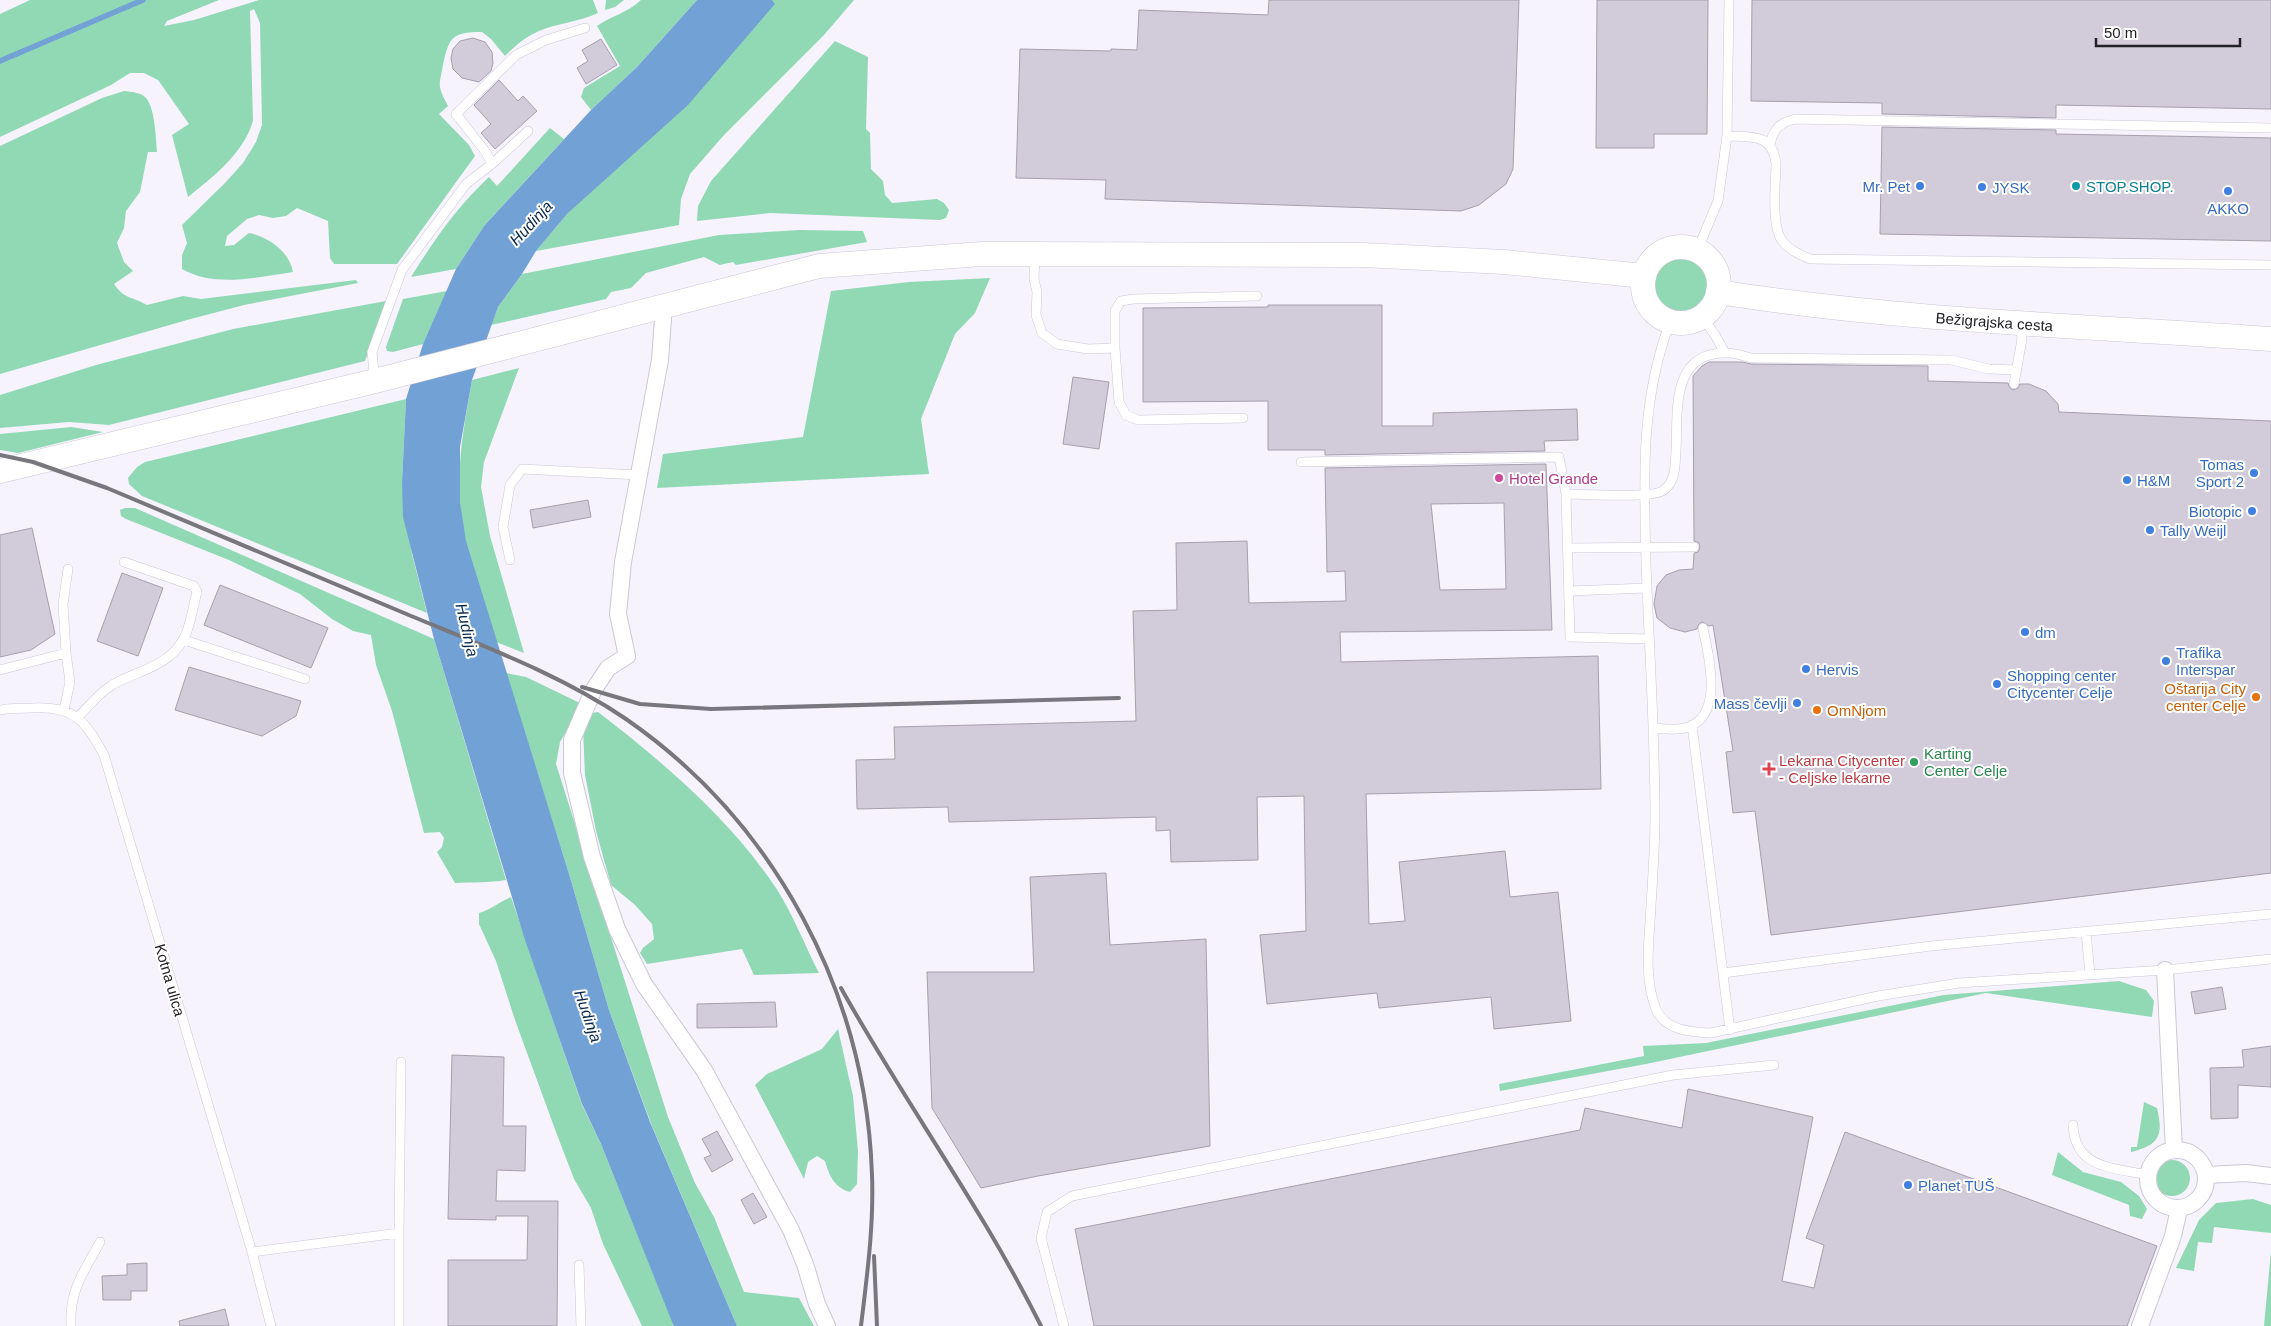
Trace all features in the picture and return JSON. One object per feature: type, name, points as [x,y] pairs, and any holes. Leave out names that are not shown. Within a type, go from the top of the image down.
[{"type":"street","points":[[1680,248],[1697,251],[1707,258],[1715,268],[1719,280],[1718,292],[1710,311],[1702,317],[1692,322],[1670,322],[1653,312],[1648,304],[1644,296],[1644,276],[1648,266],[1655,257],[1664,251],[1680,248]]},
{"type":"street","points":[[0,471],[516,345],[819,266],[982,254],[1363,255],[1504,262],[1644,276]]},
{"type":"street","name":"Bežigrajska cesta","points":[[1718,292],[1805,306],[1904,316],[2271,339]]},
{"type":"street","points":[[664,305],[660,360],[623,562],[618,614],[627,656],[608,668],[590,697],[572,740],[572,773],[592,857],[617,929],[644,984],[704,1070],[782,1213],[805,1264],[817,1304],[827,1326]]},
{"type":"street","points":[[2165,970],[2174,1150]]},
{"type":"street","points":[[2174,1150],[2190,1153],[2200,1162],[2206,1175],[2203,1193],[2193,1204],[2179,1209],[2162,1205],[2149,1191],[2147,1175],[2155,1159],[2174,1150]]},
{"type":"street","points":[[2206,1175],[2246,1173],[2271,1176]]},
{"type":"street","points":[[2140,1326],[2173,1236],[2179,1209]]},
{"type":"lane","points":[[1697,251],[1718,201],[1727,136],[1729,0]]},
{"type":"lane","points":[[492,164],[485,151],[456,114],[516,55],[546,40],[585,28]]},
{"type":"lane","points":[[1770,144],[1773,131],[1782,122],[1795,119],[2271,128]]},
{"type":"lane","points":[[380,379],[372,352],[402,270],[466,184],[492,164],[528,131]]},
{"type":"lane","points":[[1727,136],[1758,137],[1770,144],[1775,154],[1776,163],[1776,226],[1782,242],[1795,253],[1810,259],[2271,265]]},
{"type":"lane","points":[[1035,255],[1036,315],[1042,333],[1057,344],[1088,349],[1115,348]]},
{"type":"lane","points":[[1243,418],[1138,420],[1126,415],[1119,402],[1115,348],[1116,311],[1121,302],[1133,299],[1257,296]]},
{"type":"lane","points":[[1702,317],[1716,335],[1725,352]]},
{"type":"lane","points":[[1670,322],[1660,350],[1646,417],[1644,496],[1649,638],[1655,728],[1655,820],[1648,955],[1650,989],[1657,1011],[1670,1025],[1687,1032],[1712,1033],[1878,996],[1959,983],[2165,970],[2271,959]]},
{"type":"lane","points":[[2014,384],[2015,370],[2022,340],[2020,322]]},
{"type":"lane","points":[[1566,494],[1644,496],[1663,492],[1672,481],[1675,466],[1679,391],[1687,370],[1700,358],[1725,352],[1751,358],[1951,360],[1989,369],[2015,370]]},
{"type":"lane","points":[[1301,462],[1559,457],[1566,494],[1570,637],[1649,638]]},
{"type":"lane","points":[[510,560],[503,527],[510,485],[522,470],[639,475]]},
{"type":"lane","points":[[1568,548],[1694,547]]},
{"type":"lane","points":[[78,717],[112,684],[142,673],[169,657],[184,640],[197,592],[194,586],[124,562]]},
{"type":"lane","points":[[64,710],[70,682],[63,604],[68,569]]},
{"type":"lane","points":[[1569,591],[1647,588]]},
{"type":"lane","points":[[1655,728],[1676,729],[1692,725],[1702,716],[1709,702],[1712,680],[1703,628]]},
{"type":"lane","points":[[184,640],[305,680]]},
{"type":"lane","points":[[0,670],[66,653]]},
{"type":"lane","name":"Kotna ulica","points":[[0,710],[51,707],[64,710],[78,717],[91,731],[104,755],[252,1252],[271,1326]]},
{"type":"lane","points":[[1692,725],[1730,1030]]},
{"type":"lane","points":[[1723,973],[2021,936],[2086,932],[2271,914]]},
{"type":"lane","points":[[2086,932],[2090,974]]},
{"type":"lane","points":[[399,1326],[400,1062]]},
{"type":"lane","points":[[1064,1326],[1041,1238],[1047,1212],[1072,1196],[1673,1075],[1774,1065]]},
{"type":"lane","points":[[2073,1125],[2074,1138],[2080,1153],[2094,1163],[2147,1175]]},
{"type":"lane","points":[[252,1252],[399,1233]]},
{"type":"lane","points":[[71,1326],[70,1311],[74,1290],[100,1242]]},
{"type":"lane","points":[[579,1265],[581,1326]]},
{"type":"green space","points":[[30,0],[219,0],[167,21],[164,26],[194,20],[259,0],[593,0],[598,13],[539,31],[520,42],[505,56],[491,39],[482,32],[464,33],[453,38],[447,48],[440,82],[442,94],[448,106],[439,114],[469,145],[475,156],[397,264],[334,264],[330,258],[328,221],[297,208],[286,216],[273,218],[259,215],[247,219],[227,236],[225,246],[234,245],[249,233],[264,238],[283,251],[291,264],[293,272],[237,280],[222,280],[195,275],[182,269],[182,255],[187,243],[182,225],[243,163],[256,142],[262,125],[260,23],[254,9],[250,11],[253,121],[235,154],[188,197],[172,135],[189,124],[158,80],[144,73],[130,73],[111,85],[0,137],[0,14]]},
{"type":"green space","points":[[606,0],[624,0],[615,7],[605,10]]},
{"type":"green space","points":[[641,0],[697,0],[637,67],[591,110],[581,97],[584,88],[620,66],[597,26]]},
{"type":"green space","points":[[772,0],[854,0],[824,35],[724,135],[690,174],[681,199],[679,225],[536,251],[568,213]]},
{"type":"green space","points":[[835,41],[868,57],[866,129],[870,133],[871,169],[883,181],[885,195],[892,203],[937,199],[944,203],[949,210],[946,218],[940,220],[770,213],[697,221],[698,206],[711,181]]},
{"type":"green space","points":[[124,91],[141,95],[149,103],[154,124],[157,152],[148,152],[140,192],[126,211],[124,228],[117,243],[124,262],[133,271],[114,284],[122,293],[147,305],[183,296],[201,299],[356,280],[358,283],[244,305],[0,374],[0,146],[102,98]]},
{"type":"green space","points":[[550,128],[564,139],[484,226],[456,269],[411,277],[447,224],[477,188],[489,177],[497,186]]},
{"type":"green space","points":[[800,230],[863,231],[867,242],[736,265],[733,262],[720,265],[704,257],[646,273],[631,288],[611,292],[606,299],[491,325],[498,307],[522,274],[719,235]]},
{"type":"green space","points":[[1681,258],[1691,260],[1700,266],[1706,275],[1708,285],[1706,295],[1700,304],[1691,310],[1681,312],[1671,310],[1662,304],[1656,295],[1654,285],[1656,275],[1662,266],[1671,260]]},
{"type":"green space","points":[[990,278],[975,313],[955,334],[921,419],[929,474],[657,488],[663,454],[803,437],[831,291],[909,282]]},
{"type":"green space","points":[[447,291],[423,344],[393,352],[387,351],[386,347],[403,299]]},
{"type":"green space","points":[[386,301],[365,361],[109,425],[69,422],[0,428],[0,395],[96,365],[233,329]]},
{"type":"green space","points":[[519,368],[484,462],[481,487],[490,536],[524,653],[496,642],[469,556],[462,520],[459,486],[462,441],[472,380]]},
{"type":"green space","points":[[406,399],[402,482],[412,554],[427,613],[142,496],[129,484],[128,478],[137,467],[145,462]]},
{"type":"green space","points":[[71,427],[103,432],[18,453],[0,450],[0,434]]},
{"type":"green space","points":[[135,508],[434,639],[506,880],[455,883],[437,852],[442,847],[444,838],[440,832],[424,833],[392,711],[376,665],[371,635],[353,631],[332,619],[300,594],[229,560],[126,519],[121,516],[120,510]]},
{"type":"green space","points":[[506,673],[526,677],[582,704],[560,742],[556,764],[668,1117],[695,1183],[714,1217],[744,1292],[799,1298],[814,1326],[737,1326],[652,1126],[609,1010]]},
{"type":"green space","points":[[598,712],[671,771],[738,838],[782,898],[819,973],[754,975],[742,949],[647,964],[640,953],[654,939],[652,924],[635,905],[611,885],[596,831],[585,775],[583,729],[591,713]]},
{"type":"green space","points":[[511,897],[582,1105],[601,1144],[674,1326],[642,1326],[603,1244],[591,1208],[574,1179],[556,1132],[515,1020],[496,961],[479,924],[479,913]]},
{"type":"green space","points":[[2119,981],[2146,990],[2154,1001],[2152,1017],[1986,993],[1646,1064],[1500,1091],[1499,1084],[1644,1056],[1643,1046],[1706,1043],[1944,995]]},
{"type":"green space","points":[[838,1029],[853,1096],[858,1151],[857,1184],[850,1192],[840,1188],[828,1172],[825,1161],[817,1156],[808,1162],[804,1179],[755,1085],[767,1074],[822,1049]]},
{"type":"green space","points":[[2144,1102],[2157,1108],[2160,1126],[2159,1133],[2153,1143],[2131,1152],[2131,1147],[2137,1147]]},
{"type":"green space","points":[[2058,1152],[2083,1172],[2121,1182],[2139,1196],[2147,1209],[2142,1219],[2130,1216],[2129,1205],[2052,1175]]},
{"type":"green space","points":[[2172,1160],[2179,1161],[2185,1165],[2189,1171],[2189,1185],[2185,1191],[2179,1195],[2172,1196],[2165,1195],[2159,1191],[2155,1185],[2154,1178],[2155,1171],[2159,1165],[2165,1161]]},
{"type":"green space","points":[[2253,1199],[2271,1205],[2271,1233],[2214,1227],[2212,1243],[2198,1242],[2194,1271],[2176,1268],[2199,1220],[2216,1203]]},
{"type":"green space","points":[[2271,1251],[2271,1326],[2264,1326]]},
{"type":"water","name":"Hudinja","points":[[697,0],[772,0],[775,4],[688,105],[568,213],[536,251],[498,307],[472,380],[460,447],[460,502],[466,541],[609,1010],[650,1122],[737,1326],[674,1326],[672,1322],[601,1144],[582,1104],[524,937],[434,639],[403,517],[402,482],[406,399],[423,344],[456,269],[484,226],[591,110],[637,67]]},
{"type":"building","points":[[1269,0],[1519,0],[1513,169],[1506,184],[1479,205],[1461,211],[1105,199],[1106,180],[1016,178],[1020,49],[1137,50],[1139,10],[1268,15]]},
{"type":"building","points":[[1597,0],[1708,0],[1707,134],[1654,134],[1654,148],[1596,148]]},
{"type":"building","points":[[1752,0],[2271,0],[2271,109],[2056,105],[2056,118],[1882,114],[1882,103],[1751,101]]},
{"type":"building","points":[[473,38],[485,42],[492,52],[493,63],[491,71],[479,82],[462,78],[453,69],[451,58],[453,49],[460,41]]},
{"type":"building","points":[[601,39],[617,65],[586,84],[577,68],[588,61],[582,50]]},
{"type":"building","points":[[499,80],[518,101],[523,96],[537,111],[495,149],[481,133],[491,124],[474,105]]},
{"type":"building","name":"STOP.SHOP.","points":[[1882,127],[2056,130],[2056,134],[2271,138],[2271,241],[1880,234]]},
{"type":"building","points":[[1268,305],[1382,305],[1382,426],[1433,426],[1433,413],[1577,409],[1578,440],[1544,441],[1545,451],[1325,455],[1325,450],[1268,450],[1268,401],[1143,402],[1143,308],[1268,307]]},
{"type":"building","name":"Shopping center Citycenter Celje","points":[[1709,362],[1928,366],[1928,381],[2008,383],[2013,390],[2018,388],[2020,384],[2029,384],[2046,391],[2058,404],[2059,412],[2271,421],[2271,873],[1771,935],[1755,811],[1733,813],[1726,752],[1733,751],[1713,625],[1709,626],[1702,622],[1697,629],[1685,632],[1670,628],[1657,618],[1654,604],[1657,586],[1666,575],[1679,570],[1693,569],[1694,553],[1698,552],[1700,547],[1699,543],[1694,541],[1693,376],[1702,366]]},
{"type":"building","points":[[1073,377],[1109,382],[1099,449],[1063,444]]},
{"type":"building","points":[[1546,464],[1552,630],[1340,632],[1341,662],[1598,656],[1601,789],[1366,794],[1369,924],[1405,921],[1399,862],[1505,851],[1510,897],[1558,892],[1571,1021],[1494,1029],[1491,997],[1379,1008],[1377,993],[1267,1004],[1260,935],[1306,931],[1304,796],[1257,797],[1258,860],[1171,862],[1170,830],[1156,831],[1156,817],[949,822],[948,807],[857,809],[856,760],[895,759],[894,727],[1136,721],[1133,611],[1177,610],[1176,543],[1247,541],[1249,603],[1346,601],[1345,571],[1327,572],[1325,468]],"holes":[[[1504,503],[1506,589],[1440,590],[1431,504]]]},
{"type":"building","points":[[588,500],[591,517],[533,528],[530,510]]},
{"type":"building","points":[[32,528],[55,634],[31,650],[0,657],[0,535]]},
{"type":"building","points":[[122,573],[163,588],[138,656],[97,641]]},
{"type":"building","points":[[220,585],[328,628],[311,668],[204,625]]},
{"type":"building","points":[[189,667],[301,701],[296,716],[262,736],[175,710]]},
{"type":"building","points":[[1106,873],[1110,945],[1206,939],[1210,1146],[1038,1176],[981,1188],[932,1108],[927,972],[1034,972],[1030,877]]},
{"type":"building","points":[[2222,987],[2226,1009],[2195,1014],[2191,992]]},
{"type":"building","points":[[775,1002],[777,1027],[697,1028],[697,1004]]},
{"type":"building","points":[[2271,1046],[2271,1087],[2238,1085],[2238,1118],[2211,1119],[2210,1068],[2244,1067],[2242,1050]]},
{"type":"building","points":[[452,1055],[504,1057],[503,1126],[526,1126],[525,1171],[497,1170],[496,1201],[558,1201],[557,1326],[448,1326],[448,1260],[527,1260],[528,1216],[496,1216],[496,1220],[448,1219]]},
{"type":"building","points":[[1688,1089],[1813,1117],[1782,1281],[1814,1288],[1824,1245],[1806,1238],[1845,1132],[2157,1246],[2127,1326],[1094,1326],[1075,1229],[1580,1130],[1585,1108],[1682,1128]]},
{"type":"building","points":[[717,1131],[733,1160],[712,1172],[704,1158],[711,1155],[702,1139]]},
{"type":"building","points":[[753,1193],[767,1217],[754,1224],[741,1200]]},
{"type":"building","points":[[147,1263],[147,1291],[131,1291],[131,1300],[103,1300],[102,1276],[127,1275],[127,1264]]},
{"type":"building","points":[[225,1309],[229,1326],[180,1326],[179,1321]]},
{"type":"waterway","points":[[0,61],[143,0]]},
{"type":"railway","points":[[0,455],[33,462],[107,488],[490,648],[546,674],[626,719],[679,761],[727,809],[768,861],[803,918],[831,979],[852,1042],[866,1108],[872,1175],[871,1232],[861,1326]]},
{"type":"railway","points":[[582,687],[640,704],[711,709],[1119,698]]},
{"type":"railway","points":[[841,988],[994,1240],[1041,1326]]},
{"type":"railway","points":[[874,1256],[877,1326]]},
{"type":"place","name":"Mr. Pet","points":[[1920,186]]},
{"type":"place","name":"STOP.SHOP.","points":[[2076,186]]},
{"type":"place","name":"JYSK","points":[[1982,187]]},
{"type":"place","name":"AKKO","points":[[2228,191]]},
{"type":"place","name":"Tomas Sport 2","points":[[2254,473]]},
{"type":"place","name":"Hotel Grande","points":[[1499,478]]},
{"type":"place","name":"H&M","points":[[2127,480]]},
{"type":"place","name":"Biotopic","points":[[2252,511]]},
{"type":"place","name":"Tally Weijl","points":[[2150,530]]},
{"type":"place","name":"dm","points":[[2025,632]]},
{"type":"place","name":"Trafika Interspar","points":[[2166,661]]},
{"type":"place","name":"Hervis","points":[[1806,669]]},
{"type":"place","name":"Shopping center Citycenter Celje","points":[[1997,684]]},
{"type":"place","name":"Oštarija City center Celje","points":[[2256,697]]},
{"type":"place","name":"Mass čevlji","points":[[1797,703]]},
{"type":"place","name":"OmNjom","points":[[1817,710]]},
{"type":"place","name":"Karting Center Celje","points":[[1914,762]]},
{"type":"place","name":"Lekarna Citycenter - Celjske lekarne","points":[[1769,769]]},
{"type":"place","name":"Planet TUŠ","points":[[1908,1185]]}]
